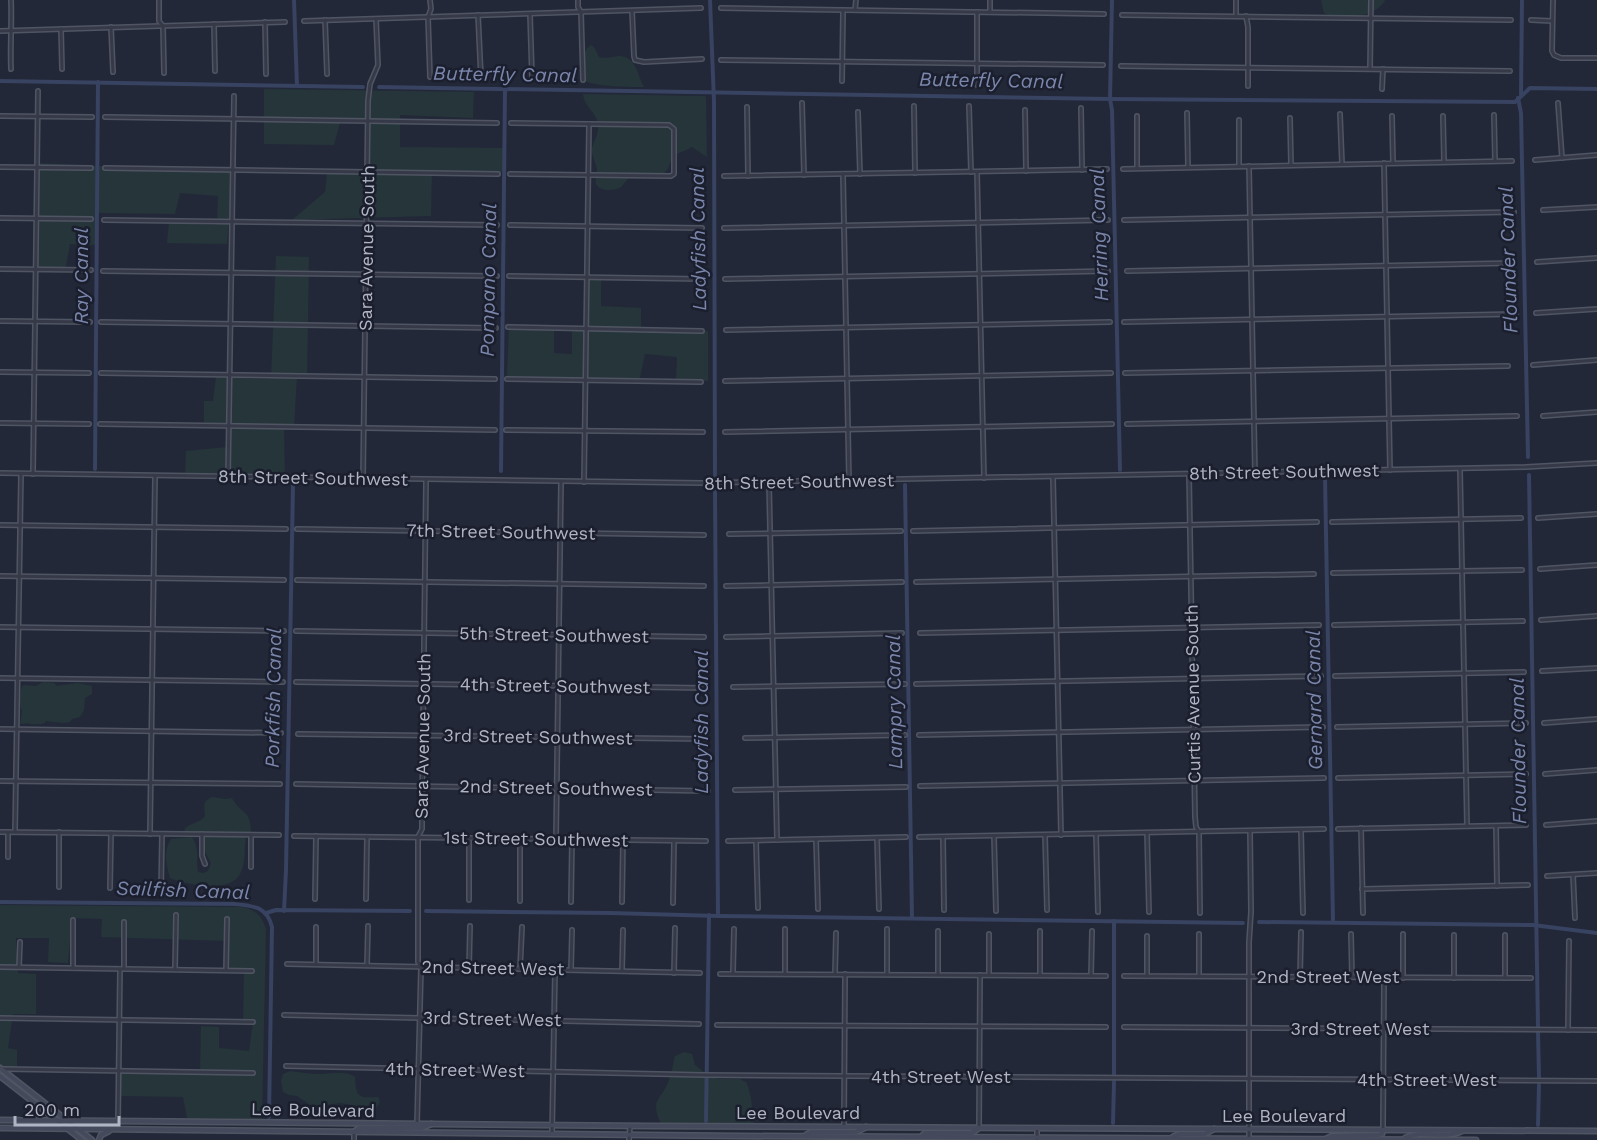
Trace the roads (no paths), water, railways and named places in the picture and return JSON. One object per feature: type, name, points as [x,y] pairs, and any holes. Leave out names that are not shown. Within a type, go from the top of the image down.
[{"type":"main road","points":[[1,1069],[92,1140]]},
{"type":"main road","points":[[0,1076],[82,1140]]},
{"type":"main road","points":[[30,1120],[35,1112],[35,1103]]},
{"type":"main road","name":"Lee Boulevard","points":[[0,1120],[1597,1131]]},
{"type":"main road","points":[[354,1132],[359,1128],[422,1128],[431,1124]]},
{"type":"main road","points":[[806,1138],[811,1132],[856,1132],[866,1127]]},
{"type":"main road","name":"Lee Boulevard","points":[[0,1128],[552,1134],[629,1137],[1476,1140]]},
{"type":"main road","points":[[921,1137],[925,1133],[972,1133],[979,1128]]},
{"type":"main road","points":[[99,1140],[102,1134],[113,1129]]},
{"type":"main road","points":[[1172,1139],[1179,1134],[1205,1134],[1215,1129]]},
{"type":"main road","points":[[1326,1139],[1332,1136],[1378,1135],[1382,1134],[1383,1130]]},
{"type":"main road","points":[[1403,1140],[1412,1135],[1455,1135],[1462,1130]]},
{"type":"street","points":[[11,0],[11,69]]},
{"type":"street","points":[[159,0],[164,73]]},
{"type":"street","points":[[430,0],[428,17],[430,77]]},
{"type":"street","points":[[578,0],[581,12],[583,80]]},
{"type":"street","points":[[855,0],[855,10]]},
{"type":"street","points":[[990,0],[990,12]]},
{"type":"street","points":[[1236,0],[1236,16]]},
{"type":"street","points":[[1370,69],[1371,0]]},
{"type":"street","points":[[1553,0],[1552,51],[1554,55],[1561,58],[1597,58]]},
{"type":"street","points":[[304,21],[701,8]]},
{"type":"street","points":[[721,8],[1104,14]]},
{"type":"street","points":[[842,81],[843,10]]},
{"type":"street","points":[[632,11],[634,56],[637,60],[644,62],[702,59]]},
{"type":"street","points":[[976,85],[977,12]]},
{"type":"street","points":[[530,14],[532,77]]},
{"type":"street","points":[[478,15],[481,78]]},
{"type":"street","points":[[1122,15],[1511,20]]},
{"type":"street","points":[[1246,16],[1248,86]]},
{"type":"street","name":"Sara Avenue South","points":[[363,479],[368,121],[369,88],[378,65],[376,19]]},
{"type":"street","points":[[325,20],[327,74]]},
{"type":"street","points":[[1531,20],[1552,21]]},
{"type":"street","points":[[265,22],[266,74]]},
{"type":"street","points":[[0,31],[285,22]]},
{"type":"street","points":[[214,24],[215,71]]},
{"type":"street","points":[[111,27],[113,72]]},
{"type":"street","points":[[61,29],[62,69]]},
{"type":"street","points":[[721,60],[1103,65]]},
{"type":"street","points":[[1121,66],[1510,71]]},
{"type":"street","points":[[1382,89],[1383,69]]},
{"type":"street","points":[[33,474],[38,91]]},
{"type":"street","points":[[228,477],[234,96]]},
{"type":"street","points":[[1558,103],[1562,158]]},
{"type":"street","points":[[802,104],[804,175]]},
{"type":"street","points":[[914,106],[915,172]]},
{"type":"street","points":[[969,106],[971,172]]},
{"type":"street","points":[[747,107],[748,176]]},
{"type":"street","points":[[1081,108],[1082,170]]},
{"type":"street","points":[[1025,110],[1026,171]]},
{"type":"street","points":[[858,112],[860,174]]},
{"type":"street","points":[[1187,112],[1188,167]]},
{"type":"street","points":[[1340,114],[1342,164]]},
{"type":"street","points":[[1494,115],[1496,161]]},
{"type":"street","points":[[0,116],[92,117]]},
{"type":"street","points":[[1137,116],[1137,169]]},
{"type":"street","points":[[1392,116],[1393,163]]},
{"type":"street","points":[[1443,116],[1444,162]]},
{"type":"street","points":[[105,117],[497,123]]},
{"type":"street","points":[[1290,118],[1291,165]]},
{"type":"street","points":[[1239,120],[1239,166]]},
{"type":"street","points":[[510,174],[671,176],[674,174],[675,129],[669,125],[511,123]]},
{"type":"street","points":[[584,482],[589,124]]},
{"type":"street","points":[[1535,160],[1597,155]]},
{"type":"street","points":[[1123,169],[1512,161]]},
{"type":"street","points":[[1384,164],[1390,470]]},
{"type":"street","points":[[1249,166],[1255,473]]},
{"type":"street","points":[[0,167],[91,168]]},
{"type":"street","points":[[105,168],[498,174]]},
{"type":"street","points":[[724,177],[1107,169]]},
{"type":"street","points":[[978,172],[984,478]]},
{"type":"street","points":[[843,174],[849,481]]},
{"type":"street","points":[[1543,210],[1597,207]]},
{"type":"street","points":[[1124,220],[1514,212]]},
{"type":"street","points":[[0,218],[91,219]]},
{"type":"street","points":[[104,220],[497,225]]},
{"type":"street","points":[[724,228],[1108,220]]},
{"type":"street","points":[[510,225],[702,228]]},
{"type":"street","points":[[1537,262],[1597,258]]},
{"type":"street","points":[[1127,271],[1514,263]]},
{"type":"street","points":[[0,269],[91,270]]},
{"type":"street","points":[[103,271],[497,276]]},
{"type":"street","points":[[725,279],[1108,271]]},
{"type":"street","points":[[509,276],[701,279]]},
{"type":"street","points":[[1536,313],[1597,309]]},
{"type":"street","points":[[1124,322],[1516,314]]},
{"type":"street","points":[[0,321],[90,322]]},
{"type":"street","points":[[101,322],[496,328]]},
{"type":"street","points":[[726,330],[1110,322]]},
{"type":"street","points":[[508,327],[702,331]]},
{"type":"street","points":[[1533,365],[1597,360]]},
{"type":"street","points":[[1125,373],[1508,366]]},
{"type":"street","points":[[0,372],[89,373]]},
{"type":"street","points":[[100,373],[495,378]]},
{"type":"street","points":[[725,381],[1111,373]]},
{"type":"street","points":[[507,379],[701,382]]},
{"type":"street","points":[[1543,416],[1597,412]]},
{"type":"street","points":[[1127,424],[1517,416]]},
{"type":"street","points":[[0,423],[89,424]]},
{"type":"street","points":[[100,424],[495,430]]},
{"type":"street","points":[[725,432],[1112,424]]},
{"type":"street","points":[[506,430],[703,432]]},
{"type":"street","name":"8th Street Southwest","points":[[0,474],[770,483],[1460,469],[1597,463]]},
{"type":"street","points":[[1460,469],[1467,826]]},
{"type":"street","points":[[15,832],[21,474]]},
{"type":"street","name":"Curtis Avenue South","points":[[1189,474],[1193,729],[1196,827],[1199,832],[1200,913]]},
{"type":"street","points":[[150,834],[155,476]]},
{"type":"street","points":[[1053,477],[1061,834]]},
{"type":"street","name":"Sara Avenue South","points":[[417,1124],[421,967],[418,962],[418,837],[422,829],[426,480]]},
{"type":"street","points":[[556,839],[561,482]]},
{"type":"street","points":[[770,483],[777,840]]},
{"type":"street","points":[[1538,518],[1597,514]]},
{"type":"street","points":[[1332,522],[1521,519]]},
{"type":"street","points":[[913,531],[1317,522]]},
{"type":"street","points":[[0,525],[286,529]]},
{"type":"street","name":"7th Street Southwest","points":[[297,529],[704,535]]},
{"type":"street","points":[[729,534],[902,531]]},
{"type":"street","points":[[1540,569],[1597,565]]},
{"type":"street","points":[[1333,573],[1522,570]]},
{"type":"street","points":[[916,582],[1314,574]]},
{"type":"street","points":[[0,576],[284,580]]},
{"type":"street","points":[[297,580],[704,586]]},
{"type":"street","points":[[726,586],[902,582]]},
{"type":"street","points":[[1541,620],[1597,616]]},
{"type":"street","points":[[1334,624],[1523,621]]},
{"type":"street","points":[[920,633],[1319,625]]},
{"type":"street","points":[[0,627],[284,631]]},
{"type":"street","name":"5th Street Southwest","points":[[296,631],[704,637]]},
{"type":"street","points":[[726,637],[902,633]]},
{"type":"street","points":[[1542,671],[1597,668]]},
{"type":"street","points":[[1335,676],[1524,672]]},
{"type":"street","points":[[916,684],[1321,676]]},
{"type":"street","points":[[0,678],[283,682]]},
{"type":"street","name":"4th Street Southwest","points":[[296,682],[705,688]]},
{"type":"street","points":[[733,687],[905,684]]},
{"type":"street","points":[[1544,723],[1597,719]]},
{"type":"street","points":[[1337,727],[1526,723]]},
{"type":"street","points":[[919,735],[1323,727]]},
{"type":"street","points":[[0,729],[281,733]]},
{"type":"street","name":"3rd Street Southwest","points":[[298,734],[706,739]]},
{"type":"street","points":[[746,738],[905,735]]},
{"type":"street","points":[[1545,774],[1597,770]]},
{"type":"street","points":[[1338,778],[1526,774]]},
{"type":"street","points":[[920,786],[1324,778]]},
{"type":"street","points":[[0,780],[280,784]]},
{"type":"street","name":"2nd Street Southwest","points":[[296,784],[708,790]]},
{"type":"street","points":[[735,790],[906,787]]},
{"type":"street","points":[[1546,825],[1597,821]]},
{"type":"street","points":[[1338,829],[1526,825]]},
{"type":"street","points":[[1496,826],[1497,886]]},
{"type":"street","points":[[1361,828],[1363,914]]},
{"type":"street","points":[[919,837],[1324,829]]},
{"type":"street","points":[[1301,830],[1303,913]]},
{"type":"street","points":[[1249,1139],[1250,831]]},
{"type":"street","points":[[0,832],[279,835]]},
{"type":"street","points":[[8,832],[8,857]]},
{"type":"street","points":[[59,832],[59,887]]},
{"type":"street","points":[[110,888],[111,833]]},
{"type":"street","points":[[1147,833],[1149,912]]},
{"type":"street","points":[[161,890],[162,834]]},
{"type":"street","points":[[202,834],[202,856],[206,864]]},
{"type":"street","points":[[1096,834],[1098,912]]},
{"type":"street","points":[[251,835],[251,867]]},
{"type":"street","points":[[1045,835],[1047,910]]},
{"type":"street","name":"1st Street Southwest","points":[[294,836],[706,842]]},
{"type":"street","points":[[315,899],[316,836]]},
{"type":"street","points":[[994,836],[996,911]]},
{"type":"street","points":[[366,899],[367,837]]},
{"type":"street","points":[[728,841],[906,837]]},
{"type":"street","points":[[943,837],[944,910]]},
{"type":"street","points":[[469,838],[469,900]]},
{"type":"street","points":[[877,838],[879,909]]},
{"type":"street","points":[[520,839],[520,902]]},
{"type":"street","points":[[816,839],[818,909]]},
{"type":"street","points":[[571,902],[572,840]]},
{"type":"street","points":[[622,902],[623,840]]},
{"type":"street","points":[[756,840],[758,908]]},
{"type":"street","points":[[673,903],[674,841]]},
{"type":"street","points":[[1547,876],[1597,873]]},
{"type":"street","points":[[1573,874],[1575,918]]},
{"type":"street","points":[[1362,889],[1528,885]]},
{"type":"street","points":[[175,969],[176,915]]},
{"type":"street","points":[[226,970],[227,919]]},
{"type":"street","points":[[73,920],[73,968]]},
{"type":"street","points":[[117,1122],[124,922]]},
{"type":"street","points":[[367,965],[368,926]]},
{"type":"street","points":[[469,968],[470,926]]},
{"type":"street","points":[[316,927],[316,964]]},
{"type":"street","points":[[520,969],[522,927]]},
{"type":"street","points":[[674,972],[675,928]]},
{"type":"street","points":[[887,928],[887,974]]},
{"type":"street","points":[[733,974],[734,929]]},
{"type":"street","points":[[784,974],[785,929]]},
{"type":"street","points":[[572,930],[572,970]]},
{"type":"street","points":[[622,971],[623,930]]},
{"type":"street","points":[[938,931],[938,975]]},
{"type":"street","points":[[1040,931],[1040,975]]},
{"type":"street","points":[[1091,976],[1092,931]]},
{"type":"street","points":[[1300,977],[1301,932]]},
{"type":"street","points":[[835,974],[836,933]]},
{"type":"street","points":[[989,934],[989,975]]},
{"type":"street","points":[[1198,976],[1199,934]]},
{"type":"street","points":[[1351,934],[1352,977]]},
{"type":"street","points":[[1402,978],[1403,934]]},
{"type":"street","points":[[1454,935],[1454,978]]},
{"type":"street","points":[[1505,935],[1505,978]]},
{"type":"street","points":[[1147,936],[1147,976]]},
{"type":"street","points":[[1568,1030],[1569,941]]},
{"type":"street","points":[[19,967],[20,942]]},
{"type":"street","name":"2nd Street West","points":[[287,964],[700,973]]},
{"type":"street","points":[[0,967],[252,970]]},
{"type":"street","points":[[552,1134],[555,970]]},
{"type":"street","points":[[720,974],[1106,976]]},
{"type":"street","points":[[844,1127],[845,974]]},
{"type":"street","points":[[979,1128],[980,975]]},
{"type":"street","name":"2nd Street West","points":[[1124,976],[1531,978]]},
{"type":"street","points":[[1383,1130],[1384,978]]},
{"type":"street","name":"3rd Street West","points":[[284,1015],[699,1024]]},
{"type":"street","points":[[0,1018],[253,1022]]},
{"type":"street","points":[[717,1025],[1106,1027]]},
{"type":"street","name":"3rd Street West","points":[[1124,1027],[1597,1030]]},
{"type":"street","name":"4th Street West","points":[[286,1066],[704,1076],[1597,1081]]},
{"type":"street","points":[[1,1069],[253,1073]]},
{"type":"street","points":[[629,1137],[630,1126]]},
{"type":"street","points":[[1037,1128],[1037,1139]]},
{"type":"street","points":[[354,1132],[354,1140]]},
{"type":"waterway","points":[[294,0],[297,86]]},
{"type":"waterway","name":"Ladyfish Canal","points":[[710,0],[714,101],[715,477]]},
{"type":"waterway","name":"Herring Canal","points":[[1112,0],[1110,99],[1120,470]]},
{"type":"waterway","name":"Flounder Canal","points":[[1521,94],[1522,0]]},
{"type":"waterway","name":"Butterfly Canal","points":[[0,81],[363,87]]},
{"type":"waterway","name":"Ray Canal","points":[[95,469],[98,82]]},
{"type":"waterway","name":"Butterfly Canal","points":[[379,87],[1110,99],[1515,102],[1530,88],[1597,89]]},
{"type":"waterway","name":"Pompano Canal","points":[[501,471],[505,89]]},
{"type":"waterway","name":"Flounder Canal","points":[[1518,98],[1521,113],[1528,457]]},
{"type":"waterway","name":"Flounder Canal","points":[[1529,475],[1538,1026]]},
{"type":"waterway","name":"Gernard Canal","points":[[1325,477],[1333,922]]},
{"type":"waterway","name":"Porkfish Canal","points":[[284,911],[293,485]]},
{"type":"waterway","name":"Lampry Canal","points":[[905,485],[912,918]]},
{"type":"waterway","name":"Ladyfish Canal","points":[[715,491],[718,916]]},
{"type":"waterway","name":"Sailfish Canal","points":[[0,902],[235,904],[263,911],[272,927],[269,1117]]},
{"type":"waterway","points":[[266,913],[276,910],[410,911]]},
{"type":"waterway","points":[[426,911],[1243,923]]},
{"type":"waterway","name":"Ladyfish Canal","points":[[706,1121],[709,915]]},
{"type":"waterway","points":[[1114,921],[1114,1074]]},
{"type":"waterway","points":[[1259,922],[1533,925],[1597,933]]},
{"type":"waterway","name":"Flounder Canal","points":[[1538,1033],[1539,1077]]},
{"type":"waterway","points":[[1113,1123],[1114,1082]]},
{"type":"waterway","name":"Flounder Canal","points":[[1538,1125],[1539,1085]]}]
